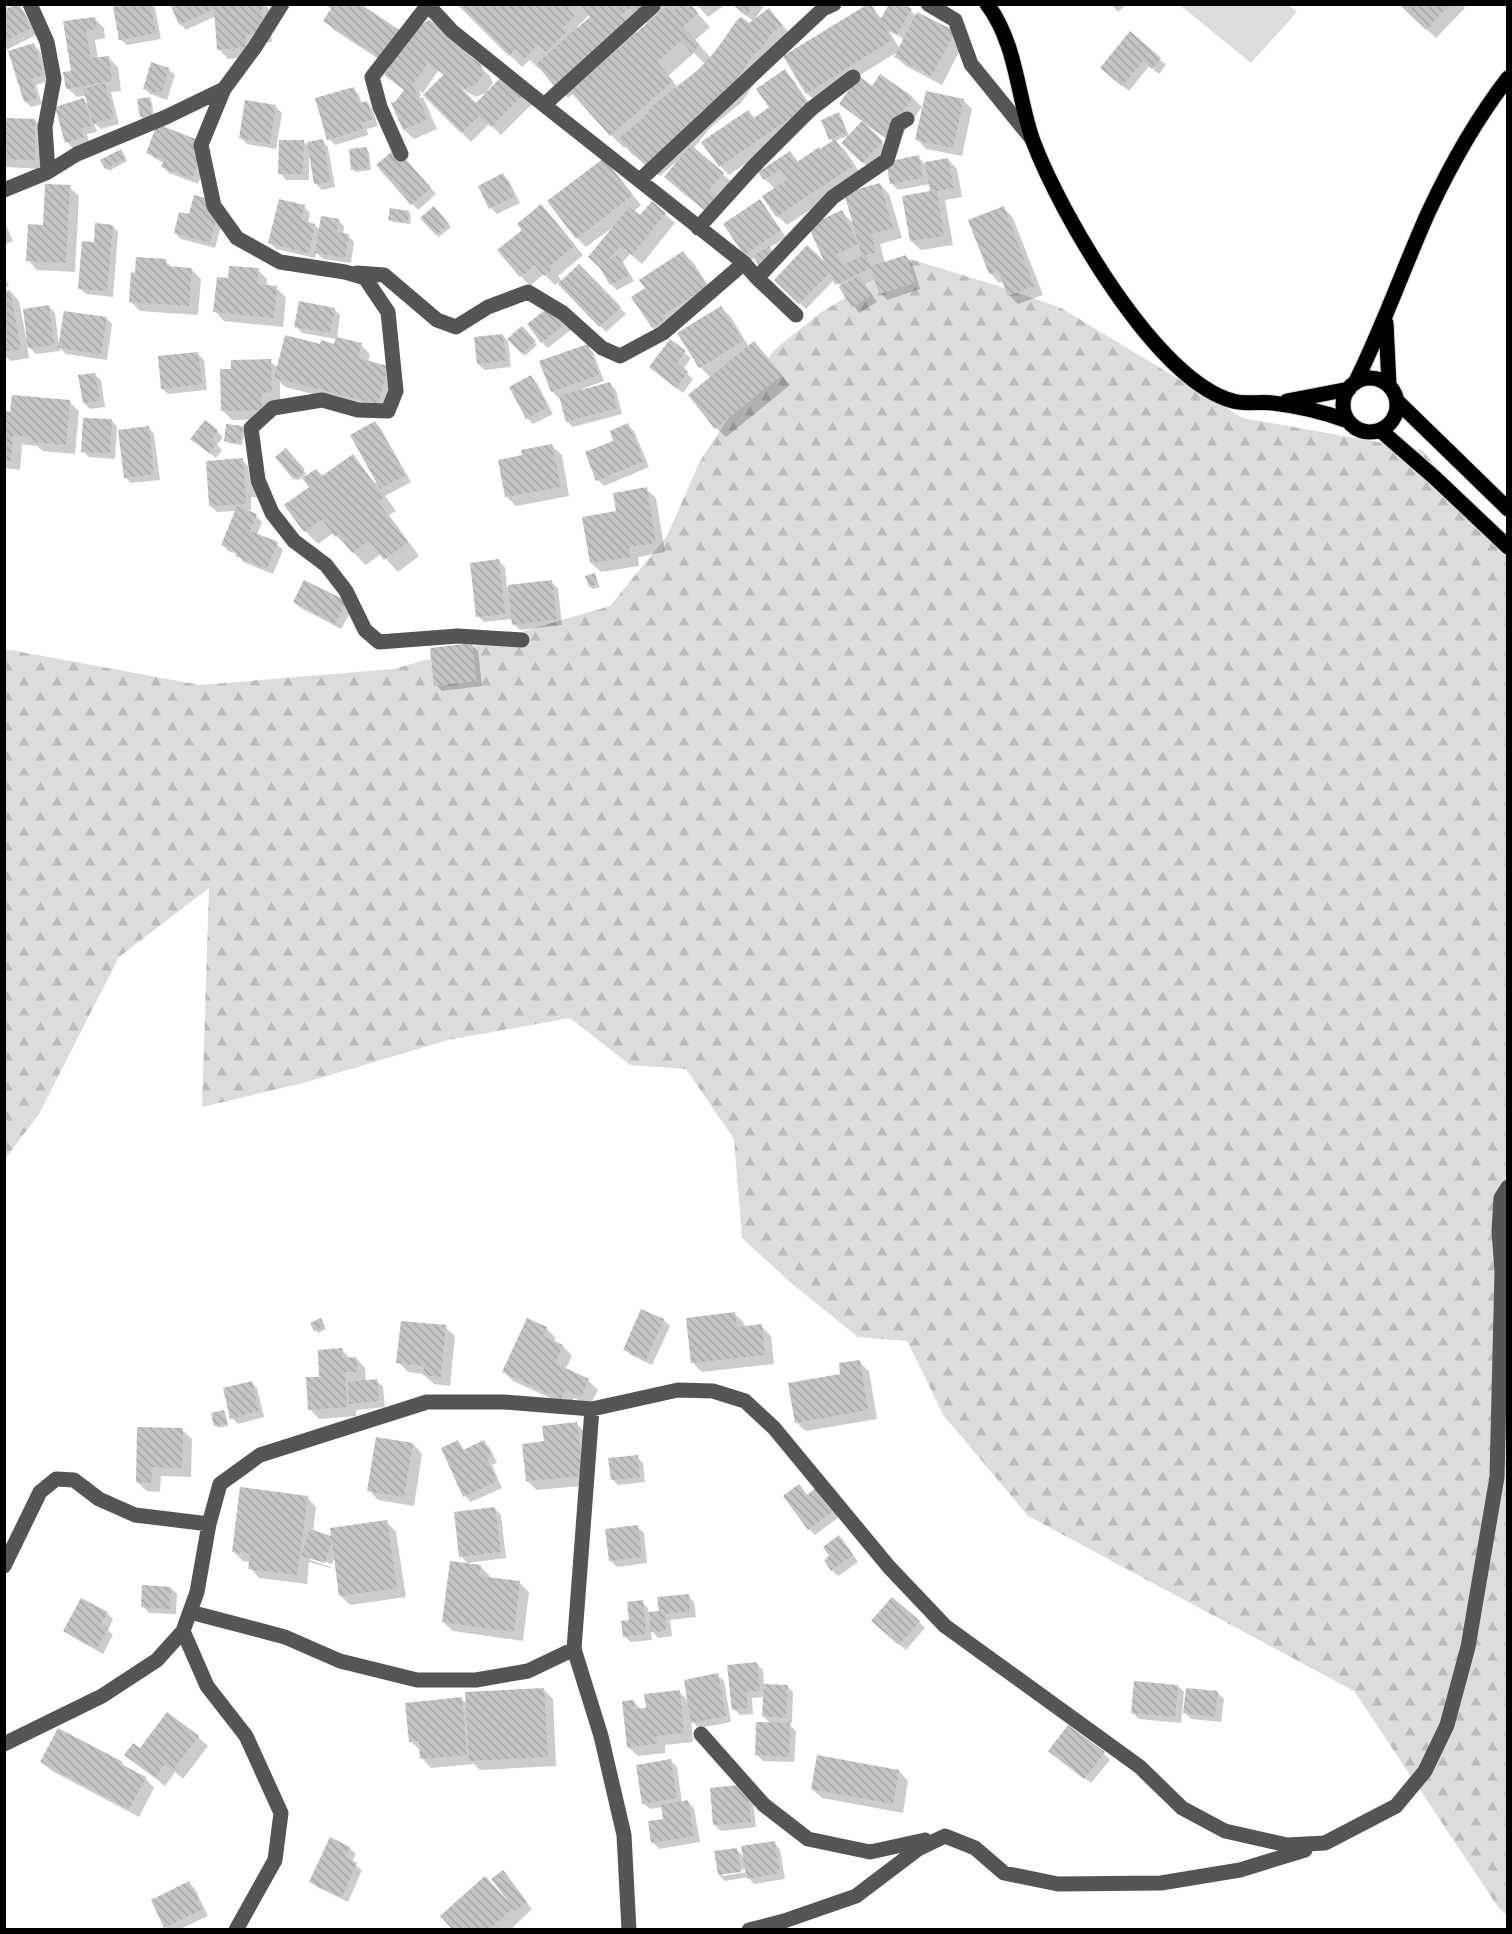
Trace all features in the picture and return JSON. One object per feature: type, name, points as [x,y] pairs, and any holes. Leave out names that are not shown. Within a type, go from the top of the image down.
[{"type":"main road","points":[[987,4],[995,15],[1011,54],[1032,138],[1050,183],[1119,298],[1162,351],[1197,385],[1233,402],[1298,406],[1348,421],[1362,430],[1380,430],[1394,419],[1397,410],[1397,401],[1389,385],[1372,378],[1352,386],[1272,403]]},
{"type":"main road","points":[[1348,421],[1344,404],[1386,317],[1429,212],[1483,111],[1508,78]]},
{"type":"main road","points":[[1386,317],[1389,385]]},
{"type":"main road","points":[[1397,401],[1508,509]]},
{"type":"main road","points":[[1380,430],[1508,547]]},
{"type":"street","points":[[30,4],[47,42],[54,79],[45,127],[48,172]]},
{"type":"street","points":[[282,4],[255,48],[224,89],[201,145],[214,206],[237,238],[280,262],[345,272],[384,275],[437,320],[456,327],[488,307],[528,292],[564,313],[602,348],[620,356],[663,333],[744,263]]},
{"type":"street","points":[[640,180],[823,9],[834,4]]},
{"type":"street","points":[[928,4],[955,20],[972,64],[1032,138]]},
{"type":"street","points":[[401,154],[380,106],[372,77],[427,5],[452,31],[744,263],[796,315]]},
{"type":"street","points":[[544,105],[653,6]]},
{"type":"street","points":[[698,228],[754,166],[811,109],[853,76]]},
{"type":"street","points":[[4,190],[48,172],[77,154],[166,117],[224,89]]},
{"type":"street","points":[[757,278],[834,197],[887,160],[898,124],[907,119]]},
{"type":"street","points":[[345,272],[365,278],[388,312],[396,391],[388,411],[358,410],[322,400],[273,408],[251,428],[258,480],[272,513],[294,541],[326,565],[346,591],[365,630],[379,642],[458,636],[522,640]]},
{"type":"street","points":[[701,1734],[764,1805],[808,1839],[870,1852],[945,1836],[975,1848],[1004,1873],[1058,1884],[1161,1883],[1240,1870],[1325,1843],[1396,1806],[1425,1771],[1447,1725],[1468,1647],[1497,1477],[1502,1271],[1499,1231],[1501,1198],[1508,1187]]},
{"type":"street","points":[[4,1744],[102,1696],[157,1660],[183,1631],[196,1592],[209,1524],[220,1484],[260,1455],[427,1402],[504,1402],[592,1409],[678,1390],[713,1391],[745,1401],[774,1428],[889,1567],[945,1626],[1140,1767],[1182,1808],[1225,1831],[1287,1845],[1325,1843]]},
{"type":"street","points":[[592,1409],[574,1649],[601,1736],[624,1835],[629,1929]]},
{"type":"street","points":[[4,1566],[40,1492],[56,1479],[74,1480],[99,1499],[135,1515],[209,1524]]},
{"type":"street","points":[[190,1612],[285,1638],[340,1661],[417,1680],[476,1680],[528,1671],[574,1649]]},
{"type":"street","points":[[183,1631],[207,1686],[246,1736],[281,1813],[275,1860],[237,1929]]},
{"type":"street","points":[[749,1929],[784,1921],[856,1896],[918,1849],[945,1836]]},
{"type":"green space","points":[[1180,5],[1288,5],[1297,12],[1251,63]]},
{"type":"green space","points":[[910,259],[1061,308],[1243,418],[1422,450],[1487,529],[1507,540],[1507,1915],[1498,1907],[1354,1691],[1028,1516],[944,1416],[907,1341],[858,1337],[790,1282],[742,1238],[734,1139],[686,1069],[630,1065],[570,1018],[448,1040],[307,1082],[202,1107],[209,888],[119,957],[39,1114],[5,1159],[5,649],[200,685],[394,669],[610,606],[667,536],[700,461],[774,350],[820,313]]},
{"type":"building","points":[[19,4],[31,28],[4,42],[4,10]]},
{"type":"building","points":[[125,4],[150,4],[156,33],[119,40],[113,7]]},
{"type":"building","points":[[170,4],[212,4],[214,9],[179,25]]},
{"type":"building","points":[[213,4],[261,4],[263,33],[245,35],[246,47],[217,50]]},
{"type":"building","points":[[327,4],[360,4],[401,31],[382,59],[323,21],[332,7]]},
{"type":"building","points":[[457,4],[574,4],[569,10],[575,16],[562,28],[566,32],[546,52],[538,44],[525,58],[516,49],[509,56]]},
{"type":"building","points":[[580,4],[653,4],[638,17],[630,8],[621,15],[630,25],[554,86],[536,64],[590,17]]},
{"type":"building","points":[[681,4],[690,4],[698,13],[683,27],[700,45],[692,53],[681,41],[657,62],[673,81],[610,136],[570,91],[668,5],[673,11]]},
{"type":"building","points":[[732,4],[755,4],[746,16]]},
{"type":"building","points":[[871,4],[880,20],[889,4],[903,4],[912,9],[897,34],[884,27],[892,40],[806,94],[783,56]]},
{"type":"building","points":[[1399,4],[1450,4],[1426,30]]},
{"type":"building","points":[[769,8],[782,25],[754,54],[728,91],[697,115],[685,133],[646,164],[632,154],[619,138],[643,118],[651,107],[699,69],[715,52],[737,20],[741,17],[749,23]]},
{"type":"building","points":[[917,12],[955,31],[932,76],[894,57]]},
{"type":"building","points":[[95,17],[97,29],[86,31],[91,58],[109,56],[112,81],[66,89],[63,72],[71,71],[63,21]]},
{"type":"building","points":[[430,20],[459,40],[465,53],[480,63],[484,73],[476,84],[466,89],[452,79],[476,103],[504,74],[524,94],[491,127],[479,116],[461,133],[423,95],[444,74],[428,63],[413,85],[428,119],[403,130],[391,103],[396,101],[404,90],[384,75],[419,25]]},
{"type":"building","points":[[1130,31],[1161,58],[1152,69],[1143,61],[1122,86],[1100,68]]},
{"type":"building","points":[[34,43],[44,75],[31,79],[37,98],[24,102],[8,51]]},
{"type":"building","points":[[151,62],[169,68],[161,94],[143,89]]},
{"type":"building","points":[[785,69],[809,105],[719,167],[701,142],[748,110],[754,118],[769,107],[756,89]]},
{"type":"building","points":[[880,74],[913,97],[885,137],[839,104],[859,76],[872,86]]},
{"type":"building","points":[[105,83],[114,118],[93,124],[83,89]]},
{"type":"building","points":[[354,87],[359,103],[367,101],[373,119],[361,123],[363,129],[327,140],[315,98]]},
{"type":"building","points":[[926,91],[964,99],[953,148],[915,140]]},
{"type":"building","points":[[150,97],[152,116],[140,117],[137,99]]},
{"type":"building","points":[[84,98],[92,126],[81,128],[84,137],[65,143],[55,107]]},
{"type":"building","points":[[245,100],[276,105],[270,144],[239,138]]},
{"type":"building","points":[[839,112],[847,132],[829,140],[821,120]]},
{"type":"building","points":[[4,118],[35,119],[35,160],[4,159]]},
{"type":"building","points":[[862,121],[883,141],[862,163],[841,143]]},
{"type":"building","points":[[157,124],[206,143],[192,179],[161,167],[164,160],[146,153]]},
{"type":"building","points":[[323,139],[330,182],[314,184],[307,142]]},
{"type":"building","points":[[835,139],[853,166],[776,217],[762,196],[787,180],[780,169],[764,180],[758,172],[790,151],[797,162]]},
{"type":"building","points":[[279,140],[304,140],[303,174],[278,174]]},
{"type":"building","points":[[691,145],[724,173],[709,190],[717,197],[705,211],[664,177]]},
{"type":"building","points":[[367,147],[369,168],[351,170],[349,149]]},
{"type":"building","points":[[396,148],[431,188],[411,205],[376,165]]},
{"type":"building","points":[[121,149],[126,158],[105,169],[100,160]]},
{"type":"building","points":[[919,155],[923,178],[890,184],[886,162]]},
{"type":"building","points":[[604,158],[633,195],[576,239],[547,201]]},
{"type":"building","points":[[948,158],[954,188],[937,191],[944,236],[910,241],[902,196],[930,191],[925,162]]},
{"type":"building","points":[[503,173],[515,196],[489,209],[478,186]]},
{"type":"building","points":[[880,183],[893,228],[871,234],[876,252],[866,255],[871,266],[906,255],[915,283],[879,294],[871,268],[835,285],[830,272],[799,304],[774,280],[807,245],[824,261],[808,226],[842,210],[858,244],[837,254],[843,265],[862,256],[844,193]]},
{"type":"building","points":[[45,184],[70,185],[66,263],[26,261],[28,224],[43,225]]},
{"type":"building","points":[[194,195],[220,202],[210,243],[174,233],[179,212],[189,214]]},
{"type":"building","points":[[279,199],[305,205],[301,220],[315,224],[309,253],[268,243]]},
{"type":"building","points":[[760,199],[781,230],[744,255],[723,224]]},
{"type":"building","points":[[652,201],[666,213],[632,255],[620,246],[607,261],[618,255],[629,275],[610,285],[599,267],[588,257],[629,207],[640,215]]},
{"type":"building","points":[[541,204],[575,245],[550,266],[553,269],[544,276],[535,265],[520,277],[497,250],[522,230],[517,224]]},
{"type":"building","points":[[434,206],[449,224],[436,235],[420,218]]},
{"type":"building","points":[[1004,206],[1034,286],[1008,296],[998,271],[989,274],[968,220]]},
{"type":"building","points":[[390,208],[409,211],[408,222],[388,220]]},
{"type":"building","points":[[321,216],[339,219],[337,232],[349,234],[345,258],[315,253]]},
{"type":"building","points":[[95,223],[113,225],[107,291],[78,289],[82,241],[94,242]]},
{"type":"building","points":[[769,246],[775,256],[759,266],[753,256]]},
{"type":"building","points":[[683,251],[707,286],[662,316],[665,319],[652,328],[631,297],[645,288],[639,280]]},
{"type":"building","points":[[136,257],[166,259],[166,266],[192,268],[189,306],[129,302],[131,272],[135,273]]},
{"type":"building","points":[[579,264],[621,307],[599,327],[558,284]]},
{"type":"building","points":[[229,266],[259,268],[257,284],[277,286],[274,318],[213,312],[217,277],[228,278]]},
{"type":"building","points":[[859,275],[872,295],[852,308],[839,287]]},
{"type":"building","points":[[10,290],[21,349],[4,352],[4,291]]},
{"type":"building","points":[[299,301],[335,308],[330,333],[294,327]]},
{"type":"building","points":[[553,304],[567,322],[541,343],[527,324]]},
{"type":"building","points":[[49,305],[54,345],[28,348],[23,309]]},
{"type":"building","points":[[721,306],[743,341],[699,368],[677,333]]},
{"type":"building","points":[[64,311],[107,317],[101,354],[58,348]]},
{"type":"building","points":[[522,326],[536,341],[522,354],[507,339]]},
{"type":"building","points":[[503,334],[506,361],[477,364],[474,337]]},
{"type":"building","points":[[285,335],[320,344],[321,340],[334,344],[336,337],[362,343],[358,358],[388,366],[378,404],[274,378]]},
{"type":"building","points":[[670,339],[686,351],[677,363],[688,372],[676,388],[649,367]]},
{"type":"building","points":[[754,341],[782,375],[715,429],[688,395]]},
{"type":"building","points":[[588,344],[599,375],[551,392],[539,361]]},
{"type":"building","points":[[198,352],[202,384],[161,389],[158,356]]},
{"type":"building","points":[[271,359],[272,392],[261,393],[262,410],[221,411],[220,369],[231,369],[231,360]]},
{"type":"building","points":[[95,373],[100,401],[83,403],[78,375]]},
{"type":"building","points":[[531,375],[548,407],[526,419],[509,387]]},
{"type":"building","points":[[610,382],[617,408],[566,422],[559,396]]},
{"type":"building","points":[[12,395],[70,400],[66,445],[32,442],[32,437],[13,435],[11,461],[4,460],[4,411],[10,412]]},
{"type":"building","points":[[83,418],[112,419],[110,453],[81,452]]},
{"type":"building","points":[[205,420],[218,430],[212,439],[217,443],[209,453],[190,439]]},
{"type":"building","points":[[375,421],[406,475],[380,489],[350,435]]},
{"type":"building","points":[[628,423],[644,461],[596,481],[585,452],[613,441],[610,431]]},
{"type":"building","points":[[226,424],[243,426],[240,443],[224,441]]},
{"type":"building","points":[[149,426],[154,474],[124,478],[118,430]]},
{"type":"building","points":[[552,444],[561,487],[505,497],[498,460],[522,455],[521,450]]},
{"type":"building","points":[[286,448],[305,470],[294,480],[275,457]]},
{"type":"building","points":[[353,454],[384,497],[378,502],[408,543],[384,560],[369,541],[352,553],[338,534],[335,537],[322,519],[304,532],[284,505],[309,487],[302,478],[316,469],[322,476]]},
{"type":"building","points":[[243,458],[246,504],[209,506],[206,461]]},
{"type":"building","points":[[647,487],[656,543],[629,547],[631,557],[590,563],[582,517],[616,511],[613,493]]},
{"type":"building","points":[[237,506],[257,514],[250,531],[278,542],[267,569],[235,556],[237,552],[221,545]]},
{"type":"building","points":[[499,559],[505,614],[476,617],[470,563]]},
{"type":"building","points":[[595,573],[598,584],[589,587],[585,576]]},
{"type":"building","points":[[304,580],[347,601],[335,624],[293,602]]},
{"type":"building","points":[[552,580],[557,619],[512,625],[508,585]]},
{"type":"building","points":[[472,643],[477,681],[434,686],[430,648]]},
{"type":"building","points":[[641,1309],[664,1319],[646,1360],[623,1350]]},
{"type":"building","points":[[735,1312],[737,1327],[762,1324],[765,1355],[691,1363],[686,1318]]},
{"type":"building","points":[[321,1318],[325,1327],[314,1331],[310,1323]]},
{"type":"building","points":[[527,1318],[547,1327],[543,1336],[563,1345],[555,1363],[589,1379],[581,1397],[565,1390],[561,1399],[502,1372]]},
{"type":"building","points":[[401,1321],[446,1325],[441,1377],[423,1375],[424,1366],[396,1363]]},
{"type":"building","points":[[342,1348],[343,1358],[356,1357],[358,1372],[345,1372],[347,1407],[308,1410],[306,1377],[319,1377],[318,1350]]},
{"type":"building","points":[[860,1360],[868,1410],[795,1423],[788,1383],[840,1374],[839,1363]]},
{"type":"building","points":[[377,1379],[379,1401],[349,1404],[348,1382]]},
{"type":"building","points":[[252,1381],[259,1411],[230,1419],[223,1388]]},
{"type":"building","points":[[224,1410],[227,1424],[214,1426],[211,1413]]},
{"type":"building","points":[[577,1422],[583,1476],[526,1481],[522,1444],[544,1441],[542,1426]]},
{"type":"building","points":[[137,1427],[183,1428],[182,1468],[152,1467],[151,1483],[136,1482]]},
{"type":"building","points":[[376,1437],[413,1443],[404,1497],[367,1491]]},
{"type":"building","points":[[458,1440],[463,1450],[484,1440],[492,1457],[487,1459],[497,1481],[463,1497],[441,1448]]},
{"type":"building","points":[[638,1455],[640,1477],[611,1480],[608,1458]]},
{"type":"building","points":[[799,1484],[807,1495],[817,1487],[834,1510],[808,1530],[783,1496]]},
{"type":"building","points":[[240,1487],[308,1496],[297,1575],[248,1569],[250,1554],[232,1552]]},
{"type":"building","points":[[495,1507],[501,1552],[459,1557],[454,1512]]},
{"type":"building","points":[[387,1520],[397,1588],[339,1596],[332,1542],[325,1563],[301,1556],[310,1529],[331,1536],[330,1528]]},
{"type":"building","points":[[638,1525],[642,1557],[609,1561],[605,1529]]},
{"type":"building","points":[[839,1535],[853,1555],[831,1571],[824,1560],[829,1556],[823,1547]]},
{"type":"building","points":[[450,1561],[481,1565],[479,1576],[520,1581],[514,1632],[442,1622]]},
{"type":"building","points":[[142,1585],[171,1587],[170,1609],[141,1607]]},
{"type":"building","points":[[689,1594],[690,1611],[665,1614],[666,1631],[651,1632],[649,1612],[659,1611],[657,1597]]},
{"type":"building","points":[[892,1597],[920,1621],[899,1645],[871,1621]]},
{"type":"building","points":[[81,1598],[108,1612],[101,1624],[108,1628],[97,1649],[63,1631]]},
{"type":"building","points":[[643,1600],[646,1634],[623,1637],[621,1621],[629,1620],[627,1602]]},
{"type":"building","points":[[757,1662],[760,1691],[746,1692],[748,1708],[732,1710],[727,1665]]},
{"type":"building","points":[[718,1673],[726,1716],[691,1723],[684,1680]]},
{"type":"building","points":[[1134,1681],[1178,1685],[1175,1717],[1131,1713]]},
{"type":"building","points":[[764,1684],[788,1685],[786,1718],[762,1716]]},
{"type":"building","points":[[544,1688],[548,1757],[469,1761],[465,1692]]},
{"type":"building","points":[[1186,1688],[1218,1691],[1215,1717],[1183,1713]]},
{"type":"building","points":[[680,1690],[684,1733],[656,1736],[657,1744],[627,1747],[622,1701],[634,1700],[635,1709],[646,1708],[644,1694]]},
{"type":"building","points":[[462,1697],[467,1755],[420,1759],[419,1741],[409,1742],[405,1703]]},
{"type":"building","points":[[167,1712],[199,1736],[173,1770],[165,1764],[155,1778],[124,1755],[133,1743],[140,1748]]},
{"type":"building","points":[[756,1722],[790,1723],[789,1757],[755,1755]]},
{"type":"building","points":[[1068,1725],[1105,1752],[1084,1779],[1048,1751]]},
{"type":"building","points":[[58,1728],[123,1762],[121,1764],[146,1777],[129,1809],[40,1762]]},
{"type":"building","points":[[817,1755],[899,1770],[893,1804],[811,1789]]},
{"type":"building","points":[[671,1759],[677,1798],[642,1804],[636,1765]]},
{"type":"building","points":[[747,1784],[751,1822],[713,1825],[710,1788]]},
{"type":"building","points":[[688,1800],[694,1836],[651,1843],[648,1821],[663,1819],[661,1805]]},
{"type":"building","points":[[330,1837],[350,1847],[345,1857],[357,1863],[342,1897],[309,1882]]},
{"type":"building","points":[[775,1841],[780,1873],[747,1879],[741,1846]]},
{"type":"building","points":[[737,1848],[741,1872],[718,1875],[714,1851]]},
{"type":"building","points":[[503,1870],[527,1902],[515,1911],[513,1908],[490,1929],[452,1929],[440,1916],[485,1876],[509,1902],[491,1879]]},
{"type":"building","points":[[189,1881],[203,1909],[164,1928],[151,1900]]}]
